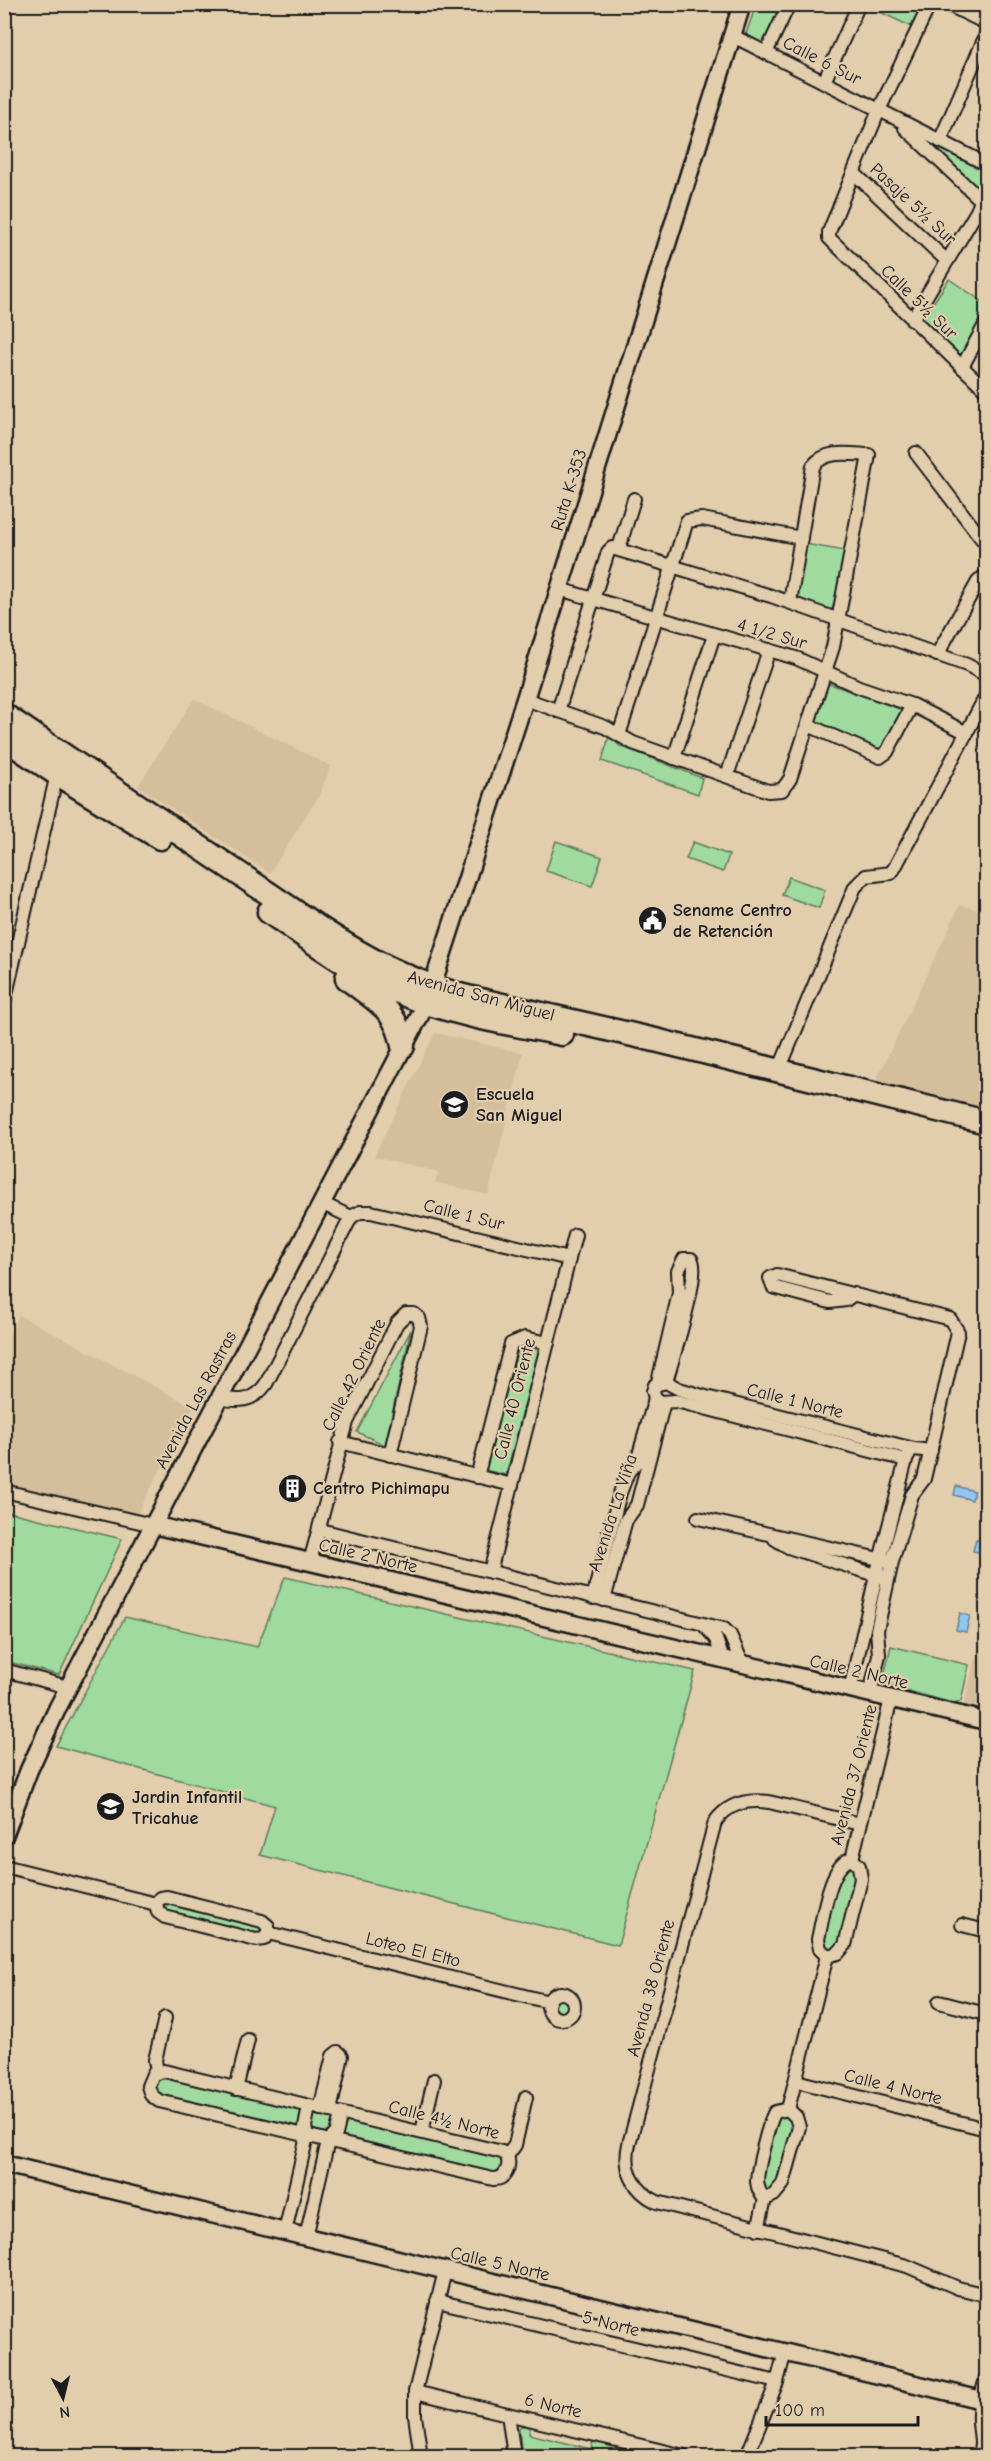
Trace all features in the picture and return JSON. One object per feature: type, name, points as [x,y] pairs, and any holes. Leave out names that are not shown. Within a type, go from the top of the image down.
[{"type":"highway","name":"Avenida San Miguel","points":[[4,715],[58,763],[172,846],[315,945],[372,978],[430,995],[507,1023],[673,1057],[987,1135]]},
{"type":"highway","name":"Avenida San Miguel","points":[[4,738],[58,763],[348,946],[430,995],[779,1070],[987,1122]]},
{"type":"highway","points":[[315,945],[339,970],[388,1010],[400,1030],[403,1046]]},
{"type":"street","name":"Ruta K-353","points":[[430,995],[742,4]]},
{"type":"street","points":[[766,53],[789,4]]},
{"type":"street","points":[[824,82],[860,4]]},
{"type":"street","points":[[854,173],[879,110],[930,4]]},
{"type":"street","points":[[947,4],[987,23]]},
{"type":"street","points":[[940,141],[987,35]]},
{"type":"street","name":"Calle 6 Sur","points":[[733,36],[987,164]]},
{"type":"street","name":"Calle 6 Sur","points":[[894,118],[984,198]]},
{"type":"street","name":"Calle 5½ Sur","points":[[854,173],[829,238],[987,390]]},
{"type":"street","name":"Pasaje 5½ Sur","points":[[854,173],[947,261]]},
{"type":"street","points":[[912,320],[984,198]]},
{"type":"street","points":[[962,367],[987,323]]},
{"type":"street","points":[[916,453],[982,539],[987,542]]},
{"type":"street","points":[[525,699],[605,727],[633,743],[674,758],[768,790],[782,790],[788,784],[826,672],[839,619],[869,455],[833,454],[819,459],[813,466],[790,602]]},
{"type":"street","points":[[619,548],[634,498]]},
{"type":"street","points":[[619,735],[687,521],[702,519],[801,538]]},
{"type":"street","points":[[558,711],[608,552],[612,548],[619,548],[790,602],[966,665],[987,675]]},
{"type":"street","points":[[936,655],[979,580],[987,576]]},
{"type":"street","name":"4 1/2 Sur","points":[[559,589],[796,658],[859,687],[912,705],[967,732]]},
{"type":"street","points":[[674,758],[714,635]]},
{"type":"street","points":[[727,776],[769,650]]},
{"type":"street","points":[[779,1070],[855,887],[866,876],[893,870],[987,696]]},
{"type":"street","points":[[808,725],[875,756],[883,756],[912,705]]},
{"type":"street","points":[[4,1003],[58,763]]},
{"type":"street","name":"Avenida Las Rastras","points":[[4,1836],[29,1770],[68,1687],[430,995]]},
{"type":"street","points":[[219,1398],[237,1402],[244,1401],[262,1390],[351,1217],[321,1203]]},
{"type":"street","name":"Calle 1 Sur","points":[[351,1217],[360,1212],[371,1212],[569,1259]]},
{"type":"street","name":"Calle 40 Oriente","points":[[490,1572],[575,1235]]},
{"type":"street","points":[[665,1382],[653,1388],[662,1400],[673,1395],[665,1382],[680,1293],[679,1266],[684,1259],[691,1258],[695,1265],[691,1293],[665,1382]]},
{"type":"street","points":[[777,1275],[854,1294],[846,1300],[830,1302],[773,1287],[770,1278],[777,1275]]},
{"type":"street","name":"Avenida 37 Oriente","points":[[850,1690],[876,1576],[887,1561],[911,1499],[924,1479],[958,1336],[957,1327],[950,1319],[854,1294]]},
{"type":"street","name":"Calle 42 Oriente","points":[[310,1562],[347,1422],[397,1323],[406,1314],[411,1313],[417,1315],[421,1326],[390,1455]]},
{"type":"street","points":[[477,1477],[511,1344],[525,1338],[548,1343]]},
{"type":"street","name":"Calle 1 Norte","points":[[665,1382],[706,1397],[914,1449]]},
{"type":"street","name":"Calle 1 Norte","points":[[662,1400],[906,1460]]},
{"type":"street","name":"Avenida La Viña","points":[[599,1599],[622,1529],[640,1498],[662,1400]]},
{"type":"street","name":"Avenida La Viña","points":[[599,1599],[620,1493],[628,1472],[637,1462],[662,1400]]},
{"type":"street","points":[[340,1442],[512,1485]]},
{"type":"street","points":[[914,1449],[931,1451]]},
{"type":"street","name":"Avenida 37 Oriente","points":[[870,1694],[879,1655],[877,1630],[889,1579],[887,1561],[897,1497],[906,1460],[914,1449]]},
{"type":"street","name":"Calle 2 Norte","points":[[4,1491],[987,1721]]},
{"type":"street","points":[[897,1497],[911,1499]]},
{"type":"street","points":[[698,1518],[887,1561]]},
{"type":"street","name":"Calle 2 Norte","points":[[320,1530],[727,1632],[743,1665]]},
{"type":"street","points":[[770,1534],[778,1542],[788,1547],[889,1579]]},
{"type":"street","points":[[704,1625],[716,1639],[723,1660]]},
{"type":"street","points":[[4,1670],[68,1687]]},
{"type":"street","name":"Avenida 37 Oriente","points":[[852,1859],[891,1699]]},
{"type":"street","name":"Avenda 38 Oriente","points":[[758,2229],[657,2202],[643,2194],[633,2182],[628,2168],[629,2144],[710,1833],[718,1817],[729,1808],[747,1801],[762,1801],[860,1824]]},
{"type":"street","name":"Avenida 37 Oriente","points":[[827,1956],[820,1949],[818,1939],[835,1873],[843,1862],[852,1859]]},
{"type":"street","name":"Avenida 37 Oriente","points":[[827,1956],[832,1956],[841,1950],[847,1934],[861,1873],[856,1861],[852,1859]]},
{"type":"street","name":"Loteo El Elto","points":[[4,1866],[156,1904]]},
{"type":"street","name":"Loteo El Elto","points":[[170,1897],[264,1922],[268,1926],[268,1933],[264,1939],[256,1940],[176,1920],[160,1914],[156,1904],[160,1898],[170,1897]]},
{"type":"street","points":[[962,1925],[987,1931]]},
{"type":"street","name":"Loteo El Elto","points":[[268,1933],[549,2002]]},
{"type":"street","name":"Avenida 37 Oriente","points":[[788,2109],[827,1956]]},
{"type":"street","points":[[939,2002],[987,2014]]},
{"type":"street","points":[[157,2072],[155,2055],[165,2018]]},
{"type":"street","points":[[236,2089],[248,2040]]},
{"type":"street","name":"Calle 4½ Norte","points":[[164,2071],[236,2089],[502,2152],[509,2160],[506,2174],[496,2180],[159,2101],[151,2095],[148,2086],[150,2077],[157,2072],[164,2071]]},
{"type":"street","points":[[422,2133],[434,2080]]},
{"type":"street","name":"Calle 4 Norte","points":[[796,2081],[982,2128]]},
{"type":"street","points":[[507,2156],[513,2149],[526,2097]]},
{"type":"street","points":[[765,2199],[774,2195],[783,2184],[799,2127],[796,2117],[788,2109],[776,2112],[770,2121],[757,2180],[760,2192],[765,2199],[758,2229],[907,2266],[958,2288],[987,2295]]},
{"type":"street","points":[[285,2232],[307,2136],[305,2127],[325,2110],[336,2134],[328,2141],[306,2237]]},
{"type":"street","name":"Calle 5 Norte","points":[[4,2164],[983,2400]]},
{"type":"street","points":[[421,2457],[415,2416],[415,2392],[445,2271]]},
{"type":"street","name":"5 Norte","points":[[437,2301],[777,2382]]},
{"type":"street","points":[[747,2457],[777,2382],[785,2352]]},
{"type":"street","points":[[979,2457],[985,2441],[979,2424],[987,2378]]},
{"type":"street","name":"6 Norte","points":[[415,2392],[654,2453],[684,2457]]},
{"type":"street","points":[[508,2414],[514,2457]]},
{"type":"shaded area","points":[[194,699],[331,766],[319,795],[270,873],[138,786]]},
{"type":"shaded area","points":[[960,905],[986,912],[986,1111],[875,1083]]},
{"type":"shaded area","name":"Escuela San Miguel","points":[[435,1033],[523,1053],[488,1195],[435,1182],[439,1172],[374,1156]]},
{"type":"shaded area","points":[[19,1315],[193,1407],[137,1514],[5,1483],[5,1344]]},
{"type":"shaded area","points":[[986,1617],[986,1715],[963,1709]]},
{"type":"green space","points":[[863,4],[926,5],[914,28]]},
{"type":"green space","points":[[756,5],[784,5],[766,46],[745,37]]},
{"type":"green space","points":[[926,139],[980,168],[984,174],[977,185],[972,185]]},
{"type":"green space","points":[[949,279],[986,304],[986,314],[964,358],[922,320]]},
{"type":"green space","points":[[805,544],[845,551],[836,605],[830,610],[802,600],[797,595]]},
{"type":"green space","points":[[830,684],[902,710],[903,714],[886,745],[877,749],[818,726],[815,721],[826,687]]},
{"type":"green space","points":[[609,736],[620,746],[702,778],[698,794],[602,761]]},
{"type":"green space","points":[[556,841],[602,857],[592,886],[546,871]]},
{"type":"green space","points":[[693,842],[729,855],[723,872],[686,859]]},
{"type":"green space","points":[[789,877],[825,890],[819,908],[782,895]]},
{"type":"green space","points":[[411,1330],[385,1445],[357,1432]]},
{"type":"green space","points":[[519,1346],[539,1350],[506,1475],[485,1470]]},
{"type":"green space","points":[[5,1511],[122,1539],[59,1675],[5,1661]]},
{"type":"green space","points":[[285,1577],[695,1671],[618,1945],[260,1855],[275,1806],[56,1746],[125,1617],[257,1647]]},
{"type":"green space","points":[[891,1646],[969,1665],[961,1701],[955,1704],[884,1684]]},
{"type":"green space","points":[[843,1862],[859,1866],[841,1950],[820,1949],[835,1873]]},
{"type":"green space","points":[[166,1902],[260,1926],[263,1931],[259,1935],[166,1912],[162,1908]]},
{"type":"green space","points":[[562,1998],[567,2000],[569,2005],[567,2010],[562,2012],[557,2010],[555,2005],[557,2000]]},
{"type":"green space","points":[[159,2075],[498,2157],[504,2163],[498,2174],[166,2098],[153,2091],[154,2080]]},
{"type":"green space","points":[[775,2112],[796,2117],[779,2191],[760,2192]]},
{"type":"green space","points":[[521,2426],[530,2427],[529,2434],[591,2449],[593,2441],[645,2454],[644,2456],[522,2456],[519,2428]]},
{"type":"water","points":[[956,1486],[974,1491],[972,1500],[954,1495]]},
{"type":"water","points":[[976,1539],[986,1542],[986,1554],[973,1551]]},
{"type":"water","points":[[960,1613],[970,1616],[966,1632],[956,1630]]},
{"type":"place","name":"Sename Centro de Retención","points":[[652,920]]},
{"type":"place","name":"Escuela San Miguel","points":[[455,1104]]},
{"type":"place","name":"Centro Pichimapu","points":[[292,1488]]},
{"type":"place","name":"Jardin Infantil Tricahue","points":[[111,1807]]}]
